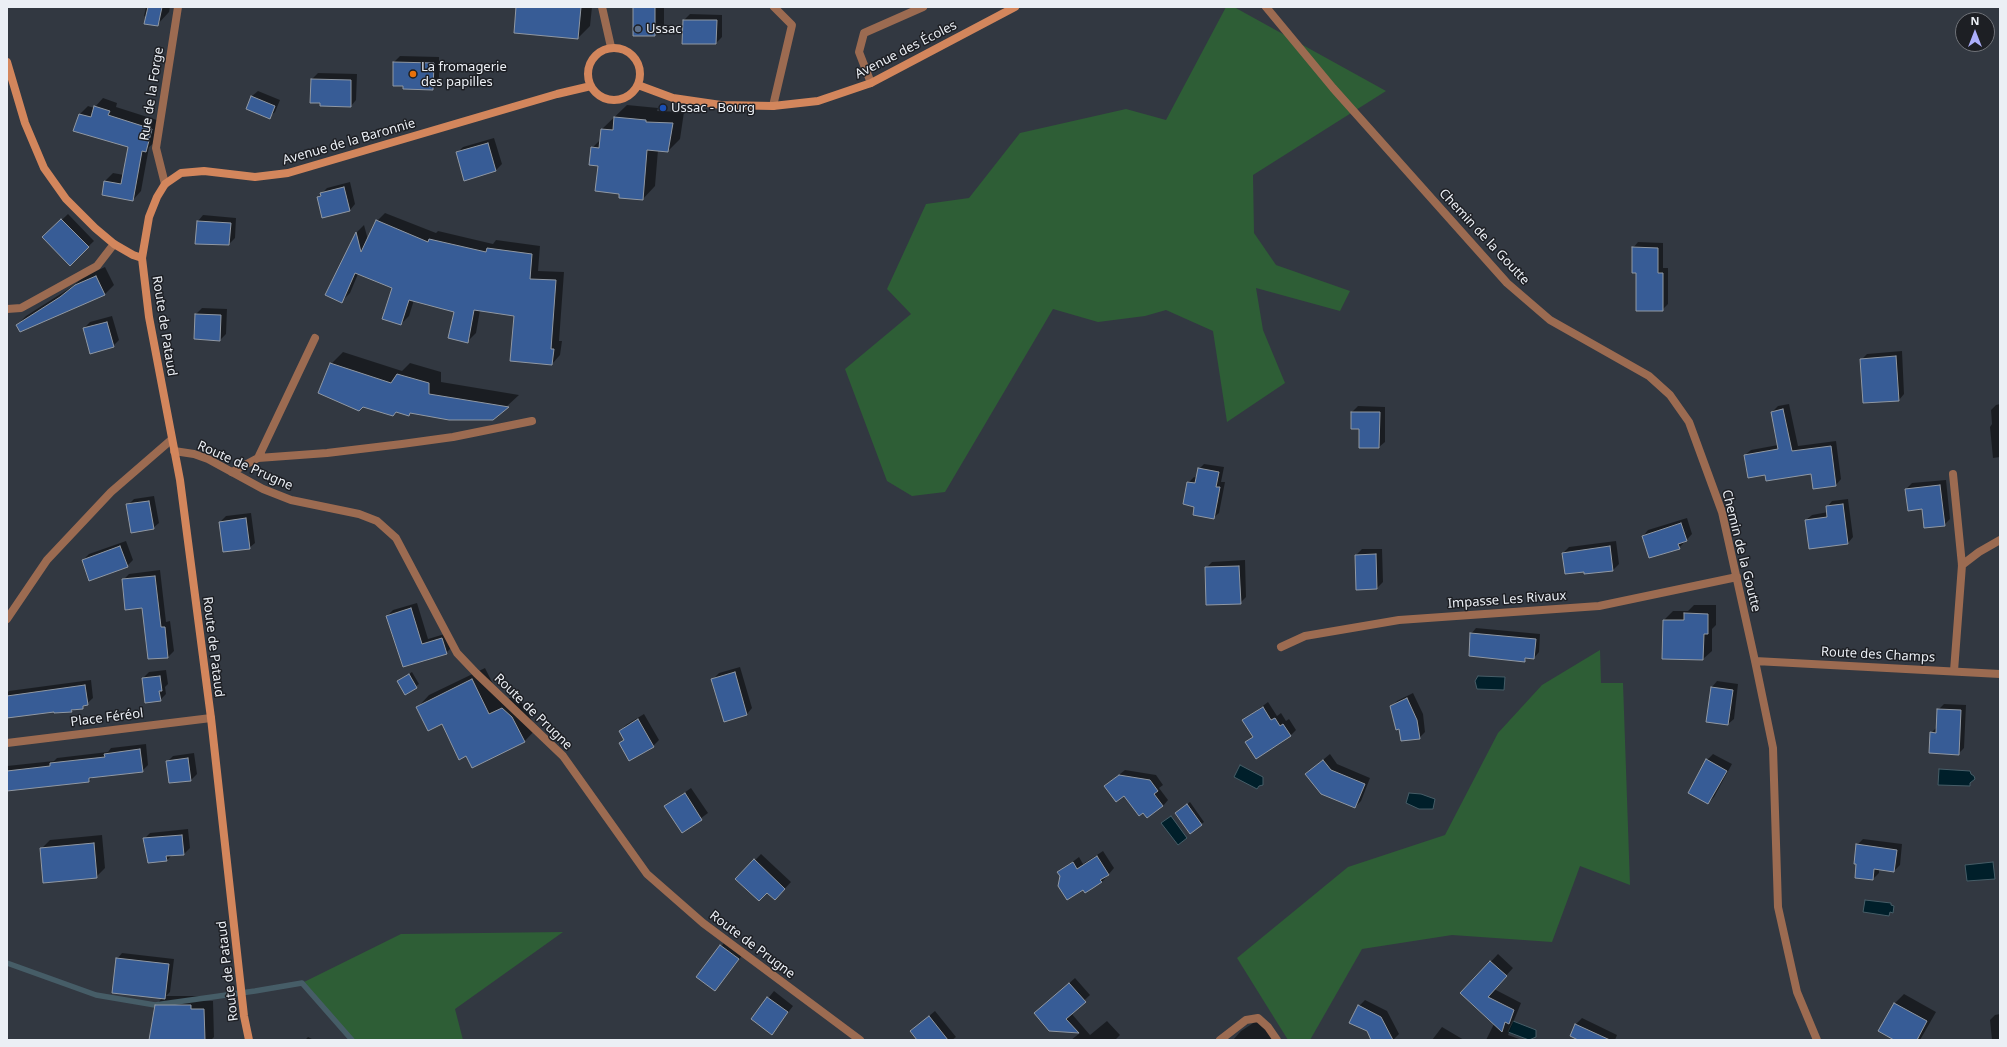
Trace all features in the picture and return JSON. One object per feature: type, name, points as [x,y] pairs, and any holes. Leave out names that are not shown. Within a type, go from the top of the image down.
[{"type":"street","name":"Rue de la Forge","points":[[165,184],[156,148],[178,7]]},
{"type":"street","points":[[602,7],[611,47]]},
{"type":"street","points":[[773,106],[792,25],[774,7]]},
{"type":"street","points":[[871,83],[859,52],[864,33],[923,7]]},
{"type":"street","name":"Avenue des Écoles","points":[[638,85],[674,98],[721,105],[773,106],[818,101],[871,83],[1015,7]]},
{"type":"street","name":"Chemin de la Goutte","points":[[1266,7],[1333,88],[1506,283],[1550,320],[1649,376],[1670,395],[1689,422],[1722,512],[1756,660],[1773,748],[1778,907],[1797,992],[1817,1040]]},
{"type":"street","points":[[611,47],[627,50],[635,58],[640,69],[638,85],[627,97],[615,100],[603,97],[591,86],[588,78],[588,69],[591,61],[599,52],[611,47]]},
{"type":"street","points":[[7,62],[25,123],[44,168],[66,199],[114,244],[133,255],[142,258]]},
{"type":"street","name":"Avenue de la Baronnie","points":[[142,258],[149,217],[157,197],[165,184],[182,173],[204,171],[255,177],[288,174],[557,94],[591,86]]},
{"type":"street","points":[[7,309],[21,308],[96,266],[114,244]]},
{"type":"street","name":"Route de Pataud","points":[[142,258],[149,317],[171,440],[180,480],[211,718],[242,1000],[249,1040]]},
{"type":"street","points":[[258,458],[315,338]]},
{"type":"street","points":[[232,472],[258,458],[327,453],[402,444],[453,437],[532,422]]},
{"type":"street","points":[[7,619],[47,560],[111,492],[171,440]]},
{"type":"street","name":"Route de Prugne","points":[[174,450],[194,454],[263,489],[291,500],[359,514],[377,521],[396,538],[458,652],[476,673],[562,756],[647,874],[703,923],[860,1040]]},
{"type":"street","points":[[1954,474],[1962,565],[1954,672]]},
{"type":"street","points":[[1962,565],[2000,540]]},
{"type":"street","name":"Impasse Les Rivaux","points":[[1281,648],[1305,636],[1399,620],[1599,606],[1737,577]]},
{"type":"street","name":"Route des Champs","points":[[1756,660],[2000,674]]},
{"type":"street","name":"Place Féréol","points":[[7,743],[211,718]]},
{"type":"street","points":[[1220,1040],[1246,1020],[1258,1018],[1268,1027],[1277,1040]]},
{"type":"green space","points":[[1226,7],[1234,7],[1386,91],[1253,175],[1254,233],[1276,265],[1350,291],[1340,311],[1256,288],[1263,330],[1285,383],[1227,422],[1213,331],[1166,310],[1145,316],[1098,322],[1053,309],[945,492],[912,496],[887,481],[845,369],[911,314],[887,289],[926,204],[969,198],[1020,133],[1126,109],[1166,120]]},
{"type":"green space","points":[[1600,650],[1601,683],[1623,683],[1630,885],[1580,866],[1552,942],[1452,935],[1362,949],[1310,1040],[1288,1040],[1237,958],[1348,867],[1445,835],[1498,733],[1542,685]]},
{"type":"green space","points":[[563,932],[455,1009],[463,1040],[352,1040],[302,983],[401,934]]},
{"type":"water","points":[[1478,676],[1505,677],[1504,690],[1477,689],[1475,681]]},
{"type":"water","points":[[1240,765],[1263,777],[1263,785],[1259,786],[1257,789],[1234,777]]},
{"type":"water","points":[[1939,769],[1970,771],[1975,779],[1970,783],[1970,786],[1938,785]]},
{"type":"water","points":[[1409,793],[1421,794],[1435,799],[1433,809],[1419,809],[1406,803]]},
{"type":"water","points":[[1171,816],[1187,838],[1178,845],[1161,823]]},
{"type":"water","points":[[1993,862],[1995,879],[1967,881],[1965,865]]},
{"type":"water","points":[[1865,900],[1891,903],[1891,905],[1894,906],[1893,913],[1890,912],[1889,916],[1863,912]]},
{"type":"water","points":[[1513,1021],[1536,1030],[1536,1037],[1529,1040],[1508,1032]]},
{"type":"building","points":[[148,7],[162,7],[158,26],[144,24]]},
{"type":"building","points":[[516,7],[581,7],[578,39],[514,33]]},
{"type":"building","points":[[633,7],[655,7],[655,36],[633,36]]},
{"type":"building","points":[[683,20],[717,20],[716,44],[682,44]]},
{"type":"building","name":"La fromagerie des papilles","points":[[393,62],[434,63],[433,90],[403,89],[403,86],[393,86]]},
{"type":"building","points":[[311,79],[351,80],[351,107],[320,106],[320,103],[310,103]]},
{"type":"building","points":[[251,96],[275,106],[270,119],[246,109]]},
{"type":"building","points":[[94,106],[110,111],[108,115],[152,129],[146,152],[142,151],[133,201],[102,195],[104,181],[121,184],[128,147],[73,131],[79,114],[91,117]]},
{"type":"building","points":[[614,117],[646,120],[646,122],[673,123],[668,152],[647,150],[643,200],[619,198],[619,194],[595,191],[598,166],[589,165],[591,147],[599,148],[601,129],[613,130]]},
{"type":"building","points":[[488,143],[496,171],[464,181],[456,152]]},
{"type":"building","points":[[344,187],[350,211],[322,218],[317,197],[321,196],[320,193]]},
{"type":"building","points":[[61,219],[89,247],[70,266],[42,237]]},
{"type":"building","points":[[376,220],[428,242],[429,239],[486,252],[487,248],[532,254],[530,279],[556,280],[551,349],[554,349],[552,365],[510,361],[514,316],[474,310],[468,343],[448,338],[454,312],[409,300],[401,325],[382,319],[392,288],[355,273],[342,303],[325,295],[356,232],[361,252]]},
{"type":"building","points":[[197,221],[231,223],[229,245],[195,244]]},
{"type":"building","points":[[1632,247],[1658,248],[1658,273],[1663,273],[1663,311],[1636,311],[1636,273],[1632,273]]},
{"type":"building","points":[[96,276],[105,295],[20,332],[16,325],[60,297],[75,285]]},
{"type":"building","points":[[195,314],[221,315],[220,341],[194,339]]},
{"type":"building","points":[[107,322],[114,347],[90,354],[83,328]]},
{"type":"building","points":[[1896,356],[1899,401],[1863,403],[1860,359]]},
{"type":"building","points":[[330,363],[391,383],[397,374],[429,383],[429,394],[509,407],[493,420],[449,420],[410,413],[409,416],[396,412],[393,416],[363,407],[359,411],[318,393]]},
{"type":"building","points":[[1783,409],[1792,451],[1831,446],[1836,486],[1813,489],[1811,474],[1766,481],[1765,475],[1748,478],[1744,455],[1778,449],[1771,412]]},
{"type":"building","points":[[1351,412],[1380,412],[1379,448],[1359,448],[1359,429],[1351,429]]},
{"type":"building","points":[[1198,468],[1219,472],[1216,487],[1220,487],[1214,519],[1193,515],[1194,507],[1183,504],[1187,482],[1195,483]]},
{"type":"building","points":[[1940,485],[1945,526],[1924,528],[1922,509],[1908,511],[1905,489]]},
{"type":"building","points":[[149,501],[154,529],[131,533],[126,504]]},
{"type":"building","points":[[1843,504],[1848,544],[1809,549],[1805,520],[1827,517],[1826,506]]},
{"type":"building","points":[[246,518],[250,549],[223,552],[219,522]]},
{"type":"building","points":[[1681,523],[1687,541],[1678,544],[1680,549],[1649,558],[1642,536]]},
{"type":"building","points":[[120,546],[128,567],[89,581],[82,560]]},
{"type":"building","points":[[1610,546],[1613,571],[1565,574],[1562,553]]},
{"type":"building","points":[[1376,554],[1377,589],[1356,590],[1355,555]]},
{"type":"building","points":[[1239,566],[1241,604],[1206,605],[1205,567]]},
{"type":"building","points":[[155,576],[161,627],[165,627],[168,658],[148,659],[142,608],[125,610],[122,579]]},
{"type":"building","points":[[411,608],[422,644],[442,638],[447,654],[403,667],[386,616]]},
{"type":"building","points":[[1684,613],[1708,614],[1708,634],[1704,634],[1703,660],[1662,659],[1663,620],[1684,620]]},
{"type":"building","points":[[1470,633],[1536,639],[1534,659],[1525,658],[1525,662],[1469,656]]},
{"type":"building","points":[[735,672],[747,715],[724,722],[711,679]]},
{"type":"building","points":[[409,674],[417,688],[405,695],[397,681]]},
{"type":"building","points":[[160,676],[162,691],[159,691],[161,701],[145,703],[142,678]]},
{"type":"building","points":[[472,679],[489,714],[502,708],[512,717],[525,742],[472,768],[466,756],[459,760],[442,724],[428,731],[416,707]]},
{"type":"building","points":[[85,685],[88,705],[83,706],[83,709],[71,710],[72,712],[54,712],[7,718],[7,696]]},
{"type":"building","points":[[1711,687],[1733,690],[1728,725],[1706,722]]},
{"type":"building","points":[[1407,698],[1417,720],[1420,739],[1401,741],[1399,729],[1396,730],[1390,706]]},
{"type":"building","points":[[1263,707],[1271,720],[1275,718],[1280,726],[1283,724],[1291,736],[1256,759],[1245,742],[1253,737],[1242,720]]},
{"type":"building","points":[[1937,709],[1961,710],[1959,755],[1929,753],[1930,732],[1936,733]]},
{"type":"building","points":[[638,719],[654,747],[629,761],[619,743],[624,740],[619,731]]},
{"type":"building","points":[[140,749],[143,772],[89,778],[89,782],[7,791],[7,771],[50,766],[50,763],[105,757],[104,754]]},
{"type":"building","points":[[188,758],[191,781],[169,783],[166,761]]},
{"type":"building","points":[[1706,759],[1727,771],[1708,804],[1688,793]]},
{"type":"building","points":[[1323,760],[1331,770],[1365,784],[1355,808],[1321,794],[1305,774]]},
{"type":"building","points":[[1119,775],[1150,780],[1158,791],[1154,794],[1163,806],[1147,818],[1143,813],[1139,816],[1124,796],[1116,802],[1104,786]]},
{"type":"building","points":[[685,793],[702,820],[682,833],[664,806]]},
{"type":"building","points":[[1187,804],[1202,825],[1190,834],[1175,813]]},
{"type":"building","points":[[182,835],[184,855],[166,856],[167,861],[148,863],[143,838]]},
{"type":"building","points":[[94,843],[97,878],[43,883],[40,848]]},
{"type":"building","points":[[1856,844],[1897,850],[1894,872],[1874,869],[1873,880],[1855,878],[1856,864],[1854,864]]},
{"type":"building","points":[[1097,856],[1109,875],[1100,880],[1102,882],[1085,893],[1083,890],[1067,900],[1058,886],[1060,876],[1057,872],[1073,862],[1077,869]]},
{"type":"building","points":[[754,859],[785,889],[775,900],[767,893],[759,901],[735,879]]},
{"type":"building","points":[[720,945],[739,959],[715,991],[696,977]]},
{"type":"building","points":[[116,958],[169,964],[165,999],[112,993]]},
{"type":"building","points":[[1490,961],[1507,976],[1488,997],[1514,1010],[1509,1024],[1505,1022],[1502,1032],[1460,993]]},
{"type":"building","points":[[1069,983],[1086,1002],[1066,1019],[1079,1033],[1049,1031],[1034,1013]]},
{"type":"building","points":[[767,997],[788,1012],[772,1035],[751,1019]]},
{"type":"building","points":[[1894,1003],[1927,1021],[1917,1040],[1894,1040],[1878,1031]]},
{"type":"building","points":[[155,1005],[191,1005],[191,1009],[204,1009],[205,1040],[149,1040]]},
{"type":"building","points":[[1358,1005],[1381,1017],[1393,1040],[1371,1040],[1367,1031],[1349,1023]]},
{"type":"building","points":[[929,1016],[948,1040],[917,1040],[910,1031]]},
{"type":"building","points":[[1575,1024],[1610,1040],[1578,1040],[1570,1036]]},
{"type":"waterway","points":[[7,963],[96,995],[155,1005],[302,983],[352,1040]]},
{"type":"place","name":"Ussac","points":[[638,29]]},
{"type":"place","name":"La fromagerie des papilles","points":[[413,74]]},
{"type":"place","name":"Ussac - Bourg","points":[[663,108]]}]
